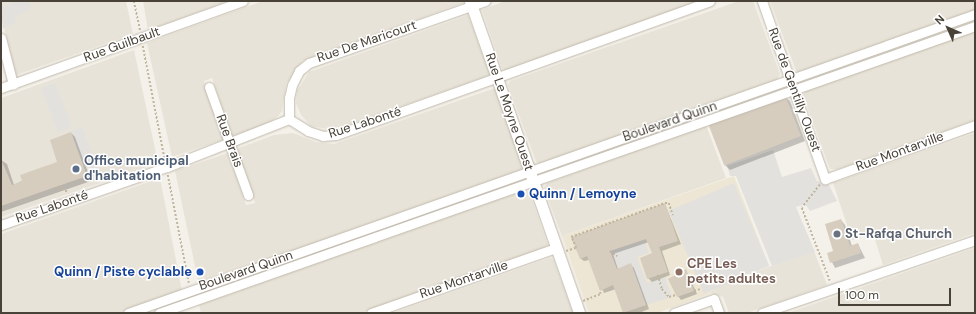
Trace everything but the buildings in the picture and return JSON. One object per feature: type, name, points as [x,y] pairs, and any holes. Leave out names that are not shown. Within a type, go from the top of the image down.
[{"type":"street","name":"Rue Guilbault","points":[[1,88],[243,1]]},
{"type":"street","name":"Rue De Maricourt","points":[[289,120],[289,98],[292,85],[299,71],[309,63],[471,3],[485,1]]},
{"type":"street","name":"Rue Labonté","points":[[1,225],[289,120],[308,132],[323,136],[336,135],[496,76],[710,1]]},
{"type":"street","name":"Rue de Gentilly Ouest","points":[[762,1],[825,179]]},
{"type":"street","name":"Rue Le Moyne Ouest","points":[[471,3],[577,308]]},
{"type":"street","name":"Boulevard Quinn","points":[[159,313],[368,240],[531,176],[790,79],[975,14]]},
{"type":"street","name":"Boulevard Quinn","points":[[128,313],[365,229],[793,90],[975,26]]},
{"type":"street","points":[[1,38],[13,84]]},
{"type":"street","name":"Rue Brais","points":[[209,87],[248,195]]},
{"type":"street","name":"Rue Montarville","points":[[825,179],[975,125]]},
{"type":"street","points":[[365,229],[368,240]]},
{"type":"street","points":[[762,313],[975,240]]},
{"type":"street","name":"Rue Montarville","points":[[371,313],[556,248]]},
{"type":"street","points":[[674,313],[714,299],[719,313]]},
{"type":"path","points":[[134,1],[140,30]]},
{"type":"path","points":[[142,42],[165,159]]},
{"type":"path","points":[[167,170],[190,288]]},
{"type":"path","points":[[825,179],[802,208],[832,289]]},
{"type":"path","points":[[59,186],[68,191],[71,200]]},
{"type":"path","points":[[576,248],[572,237],[665,203],[669,203],[673,215]]},
{"type":"path","points":[[610,251],[617,256]]},
{"type":"path","points":[[658,275],[662,289],[669,297],[676,295]]},
{"type":"path","points":[[694,291],[700,288]]},
{"type":"path","points":[[577,308],[600,294],[600,291]]},
{"type":"shaded area","points":[[1,1],[126,1],[133,34],[16,75],[1,16]]},
{"type":"shaded area","points":[[18,1],[29,1],[31,9],[15,17],[16,22],[3,29],[1,7]]},
{"type":"shaded area","points":[[143,1],[229,1],[148,30]]},
{"type":"shaded area","points":[[263,1],[465,2],[302,61],[286,84],[282,111],[278,116],[268,124],[232,136],[212,78],[204,81],[224,139],[172,157],[147,43]]},
{"type":"shaded area","points":[[505,1],[703,1],[506,71],[502,68],[482,10]]},
{"type":"shaded area","points":[[739,1],[753,1],[780,74],[776,81],[539,164],[536,161],[508,85],[510,81]]},
{"type":"shaded area","points":[[770,1],[975,1],[975,11],[797,73]]},
{"type":"shaded area","points":[[468,15],[490,75],[333,130],[311,126],[301,115],[296,103],[297,91],[309,72]]},
{"type":"shaded area","points":[[975,31],[975,120],[838,169],[830,169],[803,95],[806,91]]},
{"type":"shaded area","points":[[134,50],[158,163],[1,217],[1,98]]},
{"type":"shaded area","points":[[55,83],[72,127],[58,132],[41,88]]},
{"type":"shaded area","points":[[495,88],[523,169],[199,285],[175,171],[228,153],[246,205],[255,203],[237,150],[239,148],[274,135],[293,133],[316,142],[334,144]]},
{"type":"shaded area","points":[[706,125],[726,178],[562,236],[544,188],[547,183]]},
{"type":"shaded area","points":[[82,127],[101,176],[90,181],[71,131]]},
{"type":"shaded area","points":[[975,133],[975,233],[883,265],[873,233],[852,240],[833,183]]},
{"type":"shaded area","points":[[773,150],[782,177],[811,168],[817,181],[829,185],[837,201],[810,211],[805,204],[796,207],[815,252],[772,266],[736,176],[730,176],[727,166]]},
{"type":"shaded area","points":[[734,176],[769,266],[713,287],[711,293],[657,313],[589,313],[562,236]]},
{"type":"shaded area","points":[[160,178],[182,291],[119,313],[1,313],[1,234]]},
{"type":"shaded area","points":[[734,183],[769,266],[704,294],[669,211]]},
{"type":"shaded area","points":[[523,190],[529,192],[548,245],[535,252],[361,313],[201,313],[199,305]]},
{"type":"shaded area","points":[[645,240],[649,253],[637,257],[647,283],[665,277],[672,297],[646,305],[631,264],[617,269],[610,251]]},
{"type":"shaded area","points":[[975,248],[975,313],[788,313]]},
{"type":"shaded area","points":[[814,251],[827,285],[747,313],[729,313],[723,297],[711,293],[712,287]]},
{"type":"shaded area","points":[[550,258],[553,259],[573,313],[393,313]]},
{"type":"place","name":"Office municipal d'habitation","points":[[76,169]]},
{"type":"place","name":"Quinn / Lemoyne","points":[[521,194]]},
{"type":"place","name":"St-Rafqa Church","points":[[837,234]]},
{"type":"place","name":"Quinn / Piste cyclable","points":[[200,272]]},
{"type":"place","name":"CPE Les petits adultes","points":[[679,272]]}]
